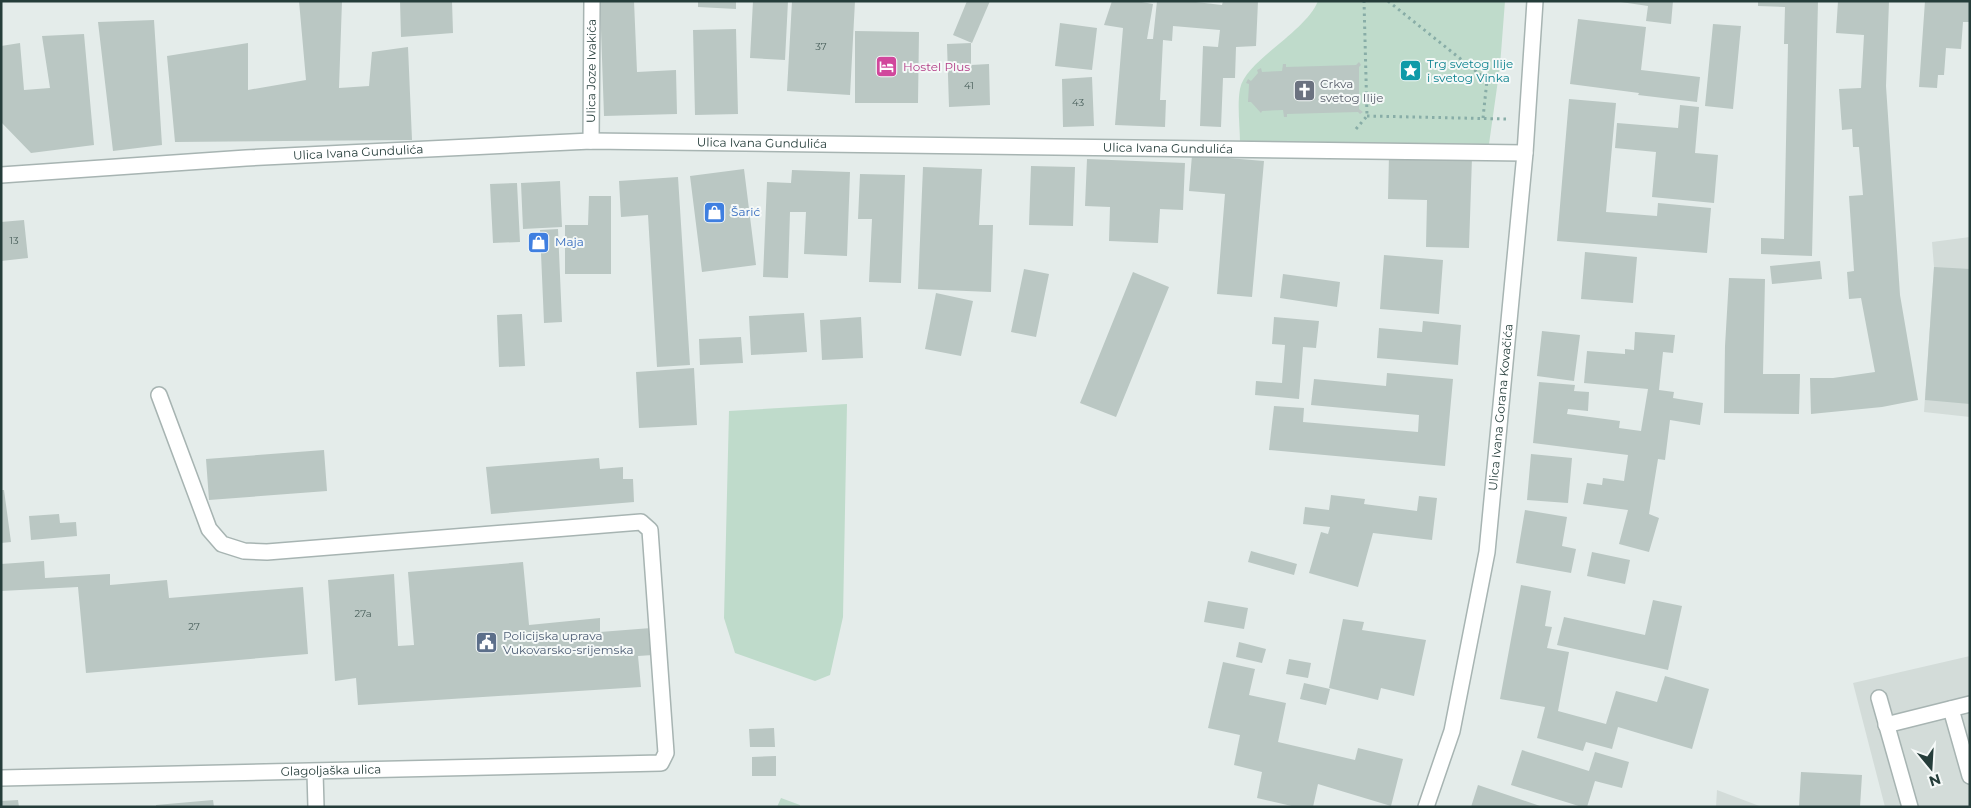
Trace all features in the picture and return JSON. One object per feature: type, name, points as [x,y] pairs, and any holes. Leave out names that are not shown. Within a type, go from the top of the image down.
[{"type":"street","name":"Ulica Joze Ivakića","points":[[591,141],[592,1]]},
{"type":"street","name":"Ulica Ivana Gorana Kovačića","points":[[1426,807],[1452,731],[1487,552],[1525,153],[1536,1]]},
{"type":"street","name":"Ulica Ivana Gundulića","points":[[1,175],[246,158],[591,141],[1525,153]]},
{"type":"street","name":"Glagoljaška ulica","points":[[1,778],[661,763],[666,749],[651,539],[650,530],[646,524],[641,522],[266,552],[244,551],[222,544],[209,528],[159,395]]},
{"type":"street","points":[[1879,698],[1910,807]]},
{"type":"street","points":[[1886,725],[1970,704]]},
{"type":"street","points":[[1951,709],[1970,776]]},
{"type":"street","points":[[315,772],[316,807]]},
{"type":"path","points":[[1336,150],[1367,116],[1364,1]]},
{"type":"path","points":[[1388,1],[1487,80],[1483,118]]},
{"type":"path","points":[[1367,116],[1527,119]]},
{"type":"shaded area","points":[[1970,237],[1970,417],[1924,412],[1934,267],[1932,242]]},
{"type":"shaded area","points":[[1970,656],[1970,807],[1885,807],[1853,683]]},
{"type":"shaded area","points":[[1717,790],[1762,807],[1716,807]]},
{"type":"green space","name":"Trg svetog Ilije i svetog Vinka","points":[[1318,1],[1505,1],[1500,66],[1489,144],[1240,143],[1239,95],[1244,78],[1263,57],[1301,24],[1311,13]]},
{"type":"green space","points":[[847,404],[843,617],[830,675],[815,681],[735,653],[724,618],[729,411]]},
{"type":"green space","points":[[781,798],[800,805],[800,807],[777,807]]},
{"type":"building","points":[[299,1],[342,1],[339,88],[369,86],[372,52],[408,47],[412,140],[175,142],[167,56],[248,43],[248,90],[306,80]]},
{"type":"building","points":[[400,1],[452,1],[453,33],[401,37]]},
{"type":"building","points":[[600,1],[634,1],[637,72],[676,70],[677,114],[604,116]]},
{"type":"building","points":[[698,1],[736,1],[736,9],[698,7]]},
{"type":"building","points":[[753,1],[788,1],[785,60],[750,58]]},
{"type":"building","points":[[792,1],[855,1],[850,95],[787,91]]},
{"type":"building","points":[[967,1],[990,1],[972,43],[953,35]]},
{"type":"building","points":[[1112,1],[1136,1],[1153,4],[1147,39],[1153,39],[1157,1],[1187,1],[1222,5],[1223,1],[1258,1],[1256,46],[1236,47],[1235,78],[1223,78],[1221,127],[1200,126],[1203,46],[1218,47],[1220,30],[1173,26],[1172,41],[1163,40],[1160,100],[1166,100],[1165,127],[1115,125],[1123,28],[1104,25]]},
{"type":"building","points":[[1614,1],[1673,1],[1671,24],[1646,21],[1648,6]]},
{"type":"building","points":[[1758,1],[1818,1],[1812,256],[1761,254],[1761,238],[1784,239],[1788,44],[1784,44],[1785,7],[1758,6]]},
{"type":"building","points":[[1838,1],[1889,1],[1886,86],[1900,295],[1918,400],[1882,407],[1811,414],[1810,378],[1833,378],[1875,372],[1861,298],[1849,299],[1847,272],[1854,271],[1849,196],[1863,195],[1859,147],[1853,147],[1852,129],[1842,130],[1839,89],[1861,88],[1864,35],[1836,33]]},
{"type":"building","points":[[1925,1],[1970,1],[1970,22],[1963,22],[1961,49],[1946,48],[1944,75],[1938,75],[1937,88],[1919,87]]},
{"type":"building","points":[[1578,19],[1646,27],[1641,70],[1700,77],[1697,102],[1570,84]]},
{"type":"building","points":[[154,20],[162,145],[113,151],[98,22]]},
{"type":"building","points":[[1060,23],[1097,28],[1092,70],[1055,66]]},
{"type":"building","points":[[1713,24],[1741,26],[1733,109],[1705,106]]},
{"type":"building","points":[[736,29],[738,114],[695,115],[693,30]]},
{"type":"building","name":"Hostel Plus","points":[[855,31],[919,32],[918,103],[855,103]]},
{"type":"building","points":[[84,34],[94,145],[31,153],[1,122],[1,46],[20,43],[24,90],[50,88],[42,36]]},
{"type":"building","points":[[971,43],[971,65],[989,64],[990,105],[949,107],[947,44]]},
{"type":"building","name":"Crkva svetog Ilije","points":[[1359,62],[1361,65],[1359,67],[1359,109],[1363,112],[1360,114],[1358,112],[1287,114],[1287,117],[1284,117],[1283,110],[1262,111],[1261,113],[1251,102],[1248,102],[1249,84],[1246,83],[1248,79],[1251,81],[1258,73],[1257,70],[1261,68],[1262,72],[1282,71],[1283,64],[1286,64],[1286,67],[1356,65]]},
{"type":"building","points":[[1092,77],[1094,126],[1063,127],[1062,79]]},
{"type":"building","points":[[1569,99],[1616,103],[1606,212],[1657,216],[1658,203],[1711,208],[1707,253],[1557,241]]},
{"type":"building","points":[[1680,105],[1699,107],[1695,153],[1718,155],[1714,203],[1652,197],[1656,152],[1615,148],[1617,123],[1678,128]]},
{"type":"building","points":[[1192,155],[1264,161],[1252,297],[1217,294],[1225,194],[1189,191]]},
{"type":"building","points":[[1389,155],[1472,157],[1469,248],[1426,247],[1427,200],[1388,199]]},
{"type":"building","points":[[1087,159],[1185,163],[1183,210],[1160,209],[1158,243],[1109,241],[1110,207],[1085,206]]},
{"type":"building","points":[[1031,166],[1075,167],[1073,226],[1029,225]]},
{"type":"building","points":[[923,167],[982,169],[979,225],[993,225],[991,292],[918,289]]},
{"type":"building","points":[[744,169],[756,265],[702,272],[690,176]]},
{"type":"building","points":[[792,170],[850,172],[847,256],[804,254],[806,212],[790,212],[788,278],[763,277],[767,182],[791,183]]},
{"type":"building","points":[[860,174],[905,175],[901,283],[869,282],[872,219],[858,219]]},
{"type":"building","points":[[678,177],[690,365],[657,367],[648,215],[621,217],[619,181]]},
{"type":"building","points":[[560,181],[562,227],[523,229],[521,183]]},
{"type":"building","points":[[517,183],[520,242],[493,243],[490,184]]},
{"type":"building","points":[[589,196],[611,196],[611,274],[565,274],[565,225],[588,225]]},
{"type":"building","points":[[24,220],[28,258],[1,261],[1,222]]},
{"type":"building","points":[[558,229],[562,322],[544,323],[540,230]]},
{"type":"building","points":[[1585,252],[1637,257],[1633,303],[1581,299]]},
{"type":"building","points":[[1384,255],[1443,260],[1439,314],[1380,309]]},
{"type":"building","points":[[1820,261],[1822,279],[1772,284],[1770,266]]},
{"type":"building","points":[[1934,267],[1970,269],[1970,404],[1925,400]]},
{"type":"building","points":[[1024,269],[1049,274],[1036,337],[1011,332]]},
{"type":"building","points":[[1133,272],[1169,287],[1116,417],[1080,403]]},
{"type":"building","points":[[1283,274],[1340,282],[1337,307],[1280,298]]},
{"type":"building","points":[[1729,278],[1765,279],[1763,374],[1800,374],[1799,414],[1724,413]]},
{"type":"building","points":[[936,293],[973,301],[961,356],[925,349]]},
{"type":"building","points":[[804,313],[807,352],[751,355],[749,316]]},
{"type":"building","points":[[522,314],[525,366],[499,367],[497,315]]},
{"type":"building","points":[[861,317],[863,358],[822,360],[820,320]]},
{"type":"building","points":[[1274,317],[1319,321],[1316,348],[1303,347],[1299,399],[1255,395],[1256,381],[1282,383],[1285,345],[1272,344]]},
{"type":"building","points":[[1423,321],[1461,325],[1458,365],[1377,358],[1379,328],[1422,332]]},
{"type":"building","points":[[1542,331],[1580,335],[1574,381],[1537,376]]},
{"type":"building","points":[[1635,332],[1675,335],[1673,353],[1663,352],[1659,390],[1674,392],[1673,398],[1703,403],[1700,425],[1670,420],[1665,460],[1658,459],[1649,514],[1659,518],[1649,552],[1619,544],[1628,510],[1583,504],[1587,483],[1602,485],[1603,478],[1624,481],[1628,455],[1533,443],[1539,382],[1575,385],[1574,391],[1589,392],[1588,411],[1568,409],[1567,414],[1620,421],[1619,428],[1641,431],[1648,389],[1584,383],[1587,351],[1625,354],[1625,349],[1634,350]]},
{"type":"building","points":[[741,337],[743,363],[700,365],[699,339]]},
{"type":"building","points":[[694,368],[697,425],[639,428],[636,372]]},
{"type":"building","points":[[1387,373],[1453,379],[1445,466],[1269,450],[1274,406],[1304,408],[1303,422],[1418,432],[1419,415],[1311,405],[1314,379],[1386,386]]},
{"type":"building","points":[[324,450],[327,491],[209,500],[206,459]]},
{"type":"building","points":[[1531,454],[1572,458],[1568,503],[1527,500]]},
{"type":"building","points":[[599,458],[600,469],[623,467],[623,479],[633,479],[634,502],[491,514],[486,467]]},
{"type":"building","points":[[1,490],[4,490],[11,542],[1,543]]},
{"type":"building","points":[[1331,495],[1365,499],[1364,504],[1417,511],[1419,496],[1437,498],[1432,540],[1373,533],[1358,587],[1309,573],[1321,532],[1328,534],[1330,527],[1303,524],[1305,507],[1329,510]]},
{"type":"building","points":[[1525,510],[1567,517],[1562,546],[1576,549],[1571,573],[1516,563]]},
{"type":"building","points":[[59,514],[60,523],[76,522],[77,536],[31,540],[29,516]]},
{"type":"building","points":[[1251,551],[1297,564],[1294,575],[1248,562]]},
{"type":"building","points":[[1592,552],[1630,560],[1625,584],[1587,576]]},
{"type":"building","points":[[44,561],[45,578],[110,574],[110,585],[167,580],[169,598],[303,587],[308,654],[86,673],[78,587],[1,591],[1,564]]},
{"type":"building","points":[[523,562],[529,625],[600,618],[600,632],[651,628],[653,655],[638,656],[641,687],[358,705],[356,678],[335,681],[328,580],[394,574],[398,646],[414,645],[408,572]]},
{"type":"building","points":[[1521,585],[1551,591],[1545,626],[1552,627],[1547,648],[1569,652],[1558,711],[1606,724],[1616,691],[1657,702],[1665,676],[1709,689],[1692,749],[1618,727],[1612,749],[1586,742],[1583,751],[1537,738],[1545,707],[1500,699]]},
{"type":"building","points":[[1653,600],[1682,606],[1668,670],[1557,645],[1564,617],[1645,635]]},
{"type":"building","points":[[1208,601],[1248,608],[1244,629],[1204,622]]},
{"type":"building","points":[[1343,619],[1364,622],[1362,630],[1426,640],[1414,696],[1381,688],[1378,700],[1329,688]]},
{"type":"building","points":[[1239,642],[1266,649],[1262,663],[1236,657]]},
{"type":"building","points":[[1289,659],[1311,663],[1308,678],[1286,674]]},
{"type":"building","points":[[1223,662],[1255,669],[1249,695],[1286,703],[1278,742],[1355,760],[1358,748],[1403,759],[1391,806],[1318,784],[1313,807],[1296,807],[1257,798],[1262,772],[1234,765],[1240,735],[1208,728]]},
{"type":"building","points":[[1304,683],[1330,689],[1326,705],[1300,699]]},
{"type":"building","points":[[774,728],[775,747],[750,747],[749,729]]},
{"type":"building","points":[[1522,750],[1589,771],[1595,752],[1629,762],[1622,788],[1595,781],[1587,807],[1582,807],[1511,785]]},
{"type":"building","points":[[776,756],[776,776],[752,776],[752,757]]},
{"type":"building","points":[[1801,772],[1862,775],[1860,807],[1799,807]]},
{"type":"building","points":[[1478,785],[1540,806],[1540,807],[1471,807]]},
{"type":"building","points":[[18,800],[19,807],[1,807],[1,801]]},
{"type":"building","points":[[213,800],[214,807],[156,807],[156,805]]},
{"type":"place","name":"Hostel Plus","points":[[887,67]]},
{"type":"place","name":"Trg svetog Ilije i svetog Vinka","points":[[1411,71]]},
{"type":"place","name":"Crkva svetog Ilije","points":[[1304,91]]},
{"type":"place","name":"Šarić","points":[[715,212]]},
{"type":"place","name":"Maja","points":[[539,242]]},
{"type":"place","name":"Policijska uprava Vukovarsko-srijemska","points":[[487,643]]}]
